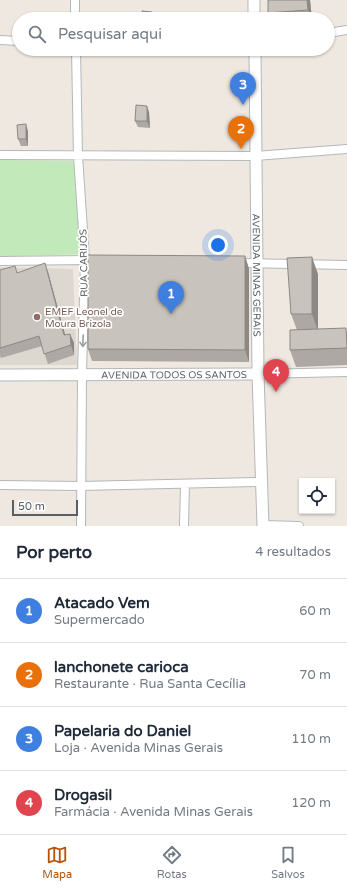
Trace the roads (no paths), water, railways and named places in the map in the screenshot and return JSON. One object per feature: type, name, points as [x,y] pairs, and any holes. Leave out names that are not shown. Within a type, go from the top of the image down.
[{"type":"street","points":[[75,0],[75,12]]},
{"type":"street","points":[[254,0],[254,12]]},
{"type":"street","points":[[335,32],[347,30]]},
{"type":"street","points":[[0,40],[12,41]]},
{"type":"street","name":"RUA CARIJÓS","points":[[76,56],[78,156],[85,260],[80,486],[81,526]]},
{"type":"street","name":"AVENIDA MINAS GERAIS","points":[[254,56],[261,502],[267,525]]},
{"type":"street","points":[[0,155],[255,156],[347,149]]},
{"type":"street","points":[[0,261],[101,260]]},
{"type":"street","points":[[226,262],[347,264]]},
{"type":"street","name":"AVENIDA TODOS OS SANTOS","points":[[0,375],[258,374],[347,372]]},
{"type":"street","points":[[0,484],[80,486],[261,482]]},
{"type":"street","points":[[184,526],[185,484]]},
{"type":"street","points":[[267,525],[299,526]]},
{"type":"place","name":"Papelaria do Daniel","points":[[243,105]]},
{"type":"place","name":"lanchonete carioca","points":[[241,149]]},
{"type":"place","name":"Atacado Vem","points":[[171,314]]},
{"type":"place","name":"EMEF Leonel de Moura Brizola","points":[[37,317]]},
{"type":"place","name":"Drogasil","points":[[276,392]]}]
